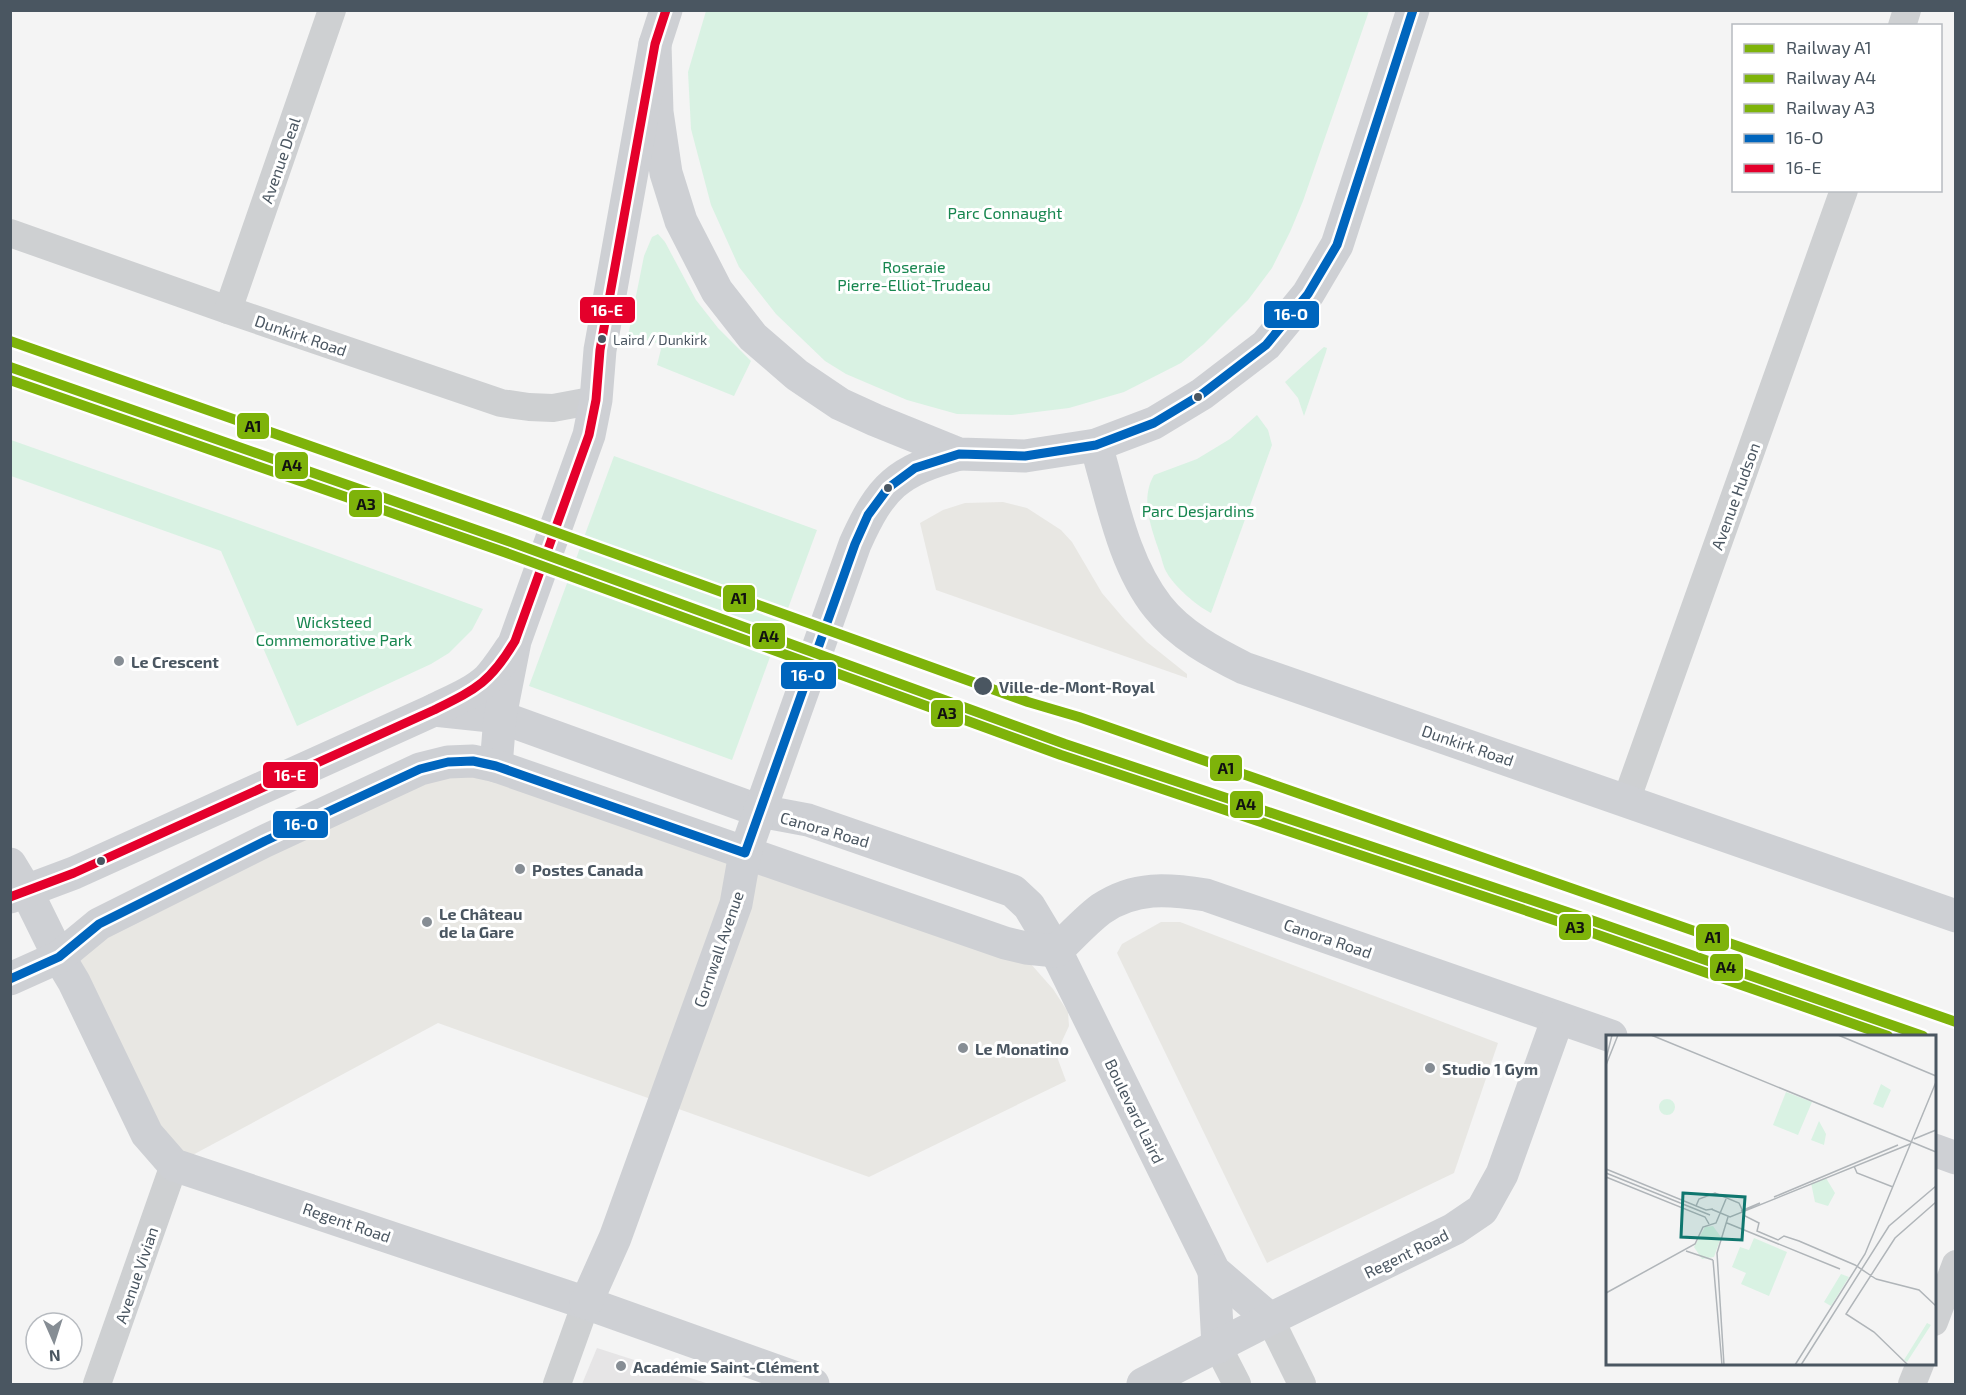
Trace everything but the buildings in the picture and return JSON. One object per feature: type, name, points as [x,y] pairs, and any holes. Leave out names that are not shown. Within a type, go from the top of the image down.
[{"type":"street","name":"Avenue Deal","points":[[228,310],[332,10]]},
{"type":"street","points":[[496,766],[500,717],[515,641],[586,446],[596,400],[600,350],[655,45],[666,10]]},
{"type":"street","points":[[655,45],[657,112],[666,173],[681,221],[717,291],[753,337],[797,375],[840,404],[859,413],[958,454],[1025,456],[1096,445],[1154,423],[1202,394],[1266,345],[1308,294],[1337,245],[1413,10]]},
{"type":"street","name":"Avenue Hudson","points":[[1626,801],[1843,192]]},
{"type":"street","name":"Dunkirk Road","points":[[10,233],[501,403],[553,408],[596,400]]},
{"type":"street","name":"Dunkirk Road","points":[[1096,445],[1131,563],[1144,588],[1159,609],[1190,636],[1228,660],[1245,668],[1956,916]]},
{"type":"street","name":"Cornwall Avenue","points":[[557,1384],[586,1303],[615,1238],[736,904],[745,853],[855,544],[868,515],[898,478],[915,468],[958,454]]},
{"type":"street","points":[[174,1165],[147,1134],[74,981],[16,884],[74,873],[434,710],[487,680],[500,665],[515,641]]},
{"type":"street","name":"Canora Road","points":[[434,710],[500,717],[760,811],[808,820],[1013,891],[1029,906],[1056,951],[1101,909],[1134,894],[1170,889],[1206,895],[1608,1035]]},
{"type":"street","points":[[10,979],[59,957],[99,924],[265,841],[420,769],[448,762],[472,761],[496,766],[1005,943],[1056,951]]},
{"type":"street","name":"Boulevard Laird","points":[[1056,951],[1214,1271],[1270,1319],[1302,1384]]},
{"type":"street","name":"Regent Road","points":[[1143,1384],[1454,1229],[1482,1210],[1502,1174],[1558,1018]]},
{"type":"street","points":[[1936,1150],[1956,1158]]},
{"type":"street","name":"Regent Road","points":[[174,1165],[586,1303],[813,1384]]},
{"type":"street","name":"Avenue Vivian","points":[[97,1384],[174,1165]]},
{"type":"street","points":[[1936,1319],[1956,1264]]},
{"type":"street","name":"Boulevard Laird","points":[[1214,1271],[1218,1347],[1237,1384]]},
{"type":"street","points":[[1912,1384],[1920,1365]]},
{"type":"shaded area","points":[[1003,502],[1027,508],[1061,530],[1072,542],[1102,593],[1147,642],[1187,674],[1187,678],[936,590],[920,523],[943,510],[965,503]]},
{"type":"shaded area","points":[[423,772],[493,772],[1030,963],[1053,989],[1068,1012],[1069,1026],[1056,1054],[1066,1081],[869,1177],[438,1023],[174,1165],[59,957]]},
{"type":"shaded area","points":[[1161,922],[1180,922],[1498,1043],[1454,1173],[1267,1263],[1117,953],[1122,944]]},
{"type":"shaded area","name":"Académie Saint-Clément","points":[[597,1348],[709,1384],[582,1384]]},
{"type":"green space","name":"Parc Connaught","points":[[706,10],[1369,11],[1303,201],[1272,268],[1248,300],[1204,344],[1181,363],[1124,392],[1069,408],[1012,415],[957,414],[907,400],[846,374],[825,361],[776,314],[739,267],[711,205],[691,129],[688,72]]},
{"type":"green space","points":[[658,234],[665,242],[696,300],[718,328],[751,361],[734,396],[657,365],[661,349],[657,343],[628,336],[644,256],[652,237]]},
{"type":"green space","points":[[1324,347],[1327,348],[1326,352],[1304,416],[1298,398],[1285,382]]},
{"type":"green space","name":"Parc Desjardins","points":[[1257,415],[1268,430],[1272,445],[1211,613],[1187,596],[1166,571],[1148,513],[1150,484],[1154,475],[1197,459],[1230,439]]},
{"type":"green space","name":"Wicksteed Commemorative Park","points":[[11,440],[483,609],[472,630],[449,653],[431,664],[297,726],[221,551],[11,476]]},
{"type":"green space","points":[[614,456],[817,530],[732,760],[529,686]]},
{"type":"rail line","name":"A1","points":[[10,341],[516,518],[1028,702],[1079,717],[1956,1022]]},
{"type":"rail line","name":"A4","points":[[10,367],[508,541],[1065,744],[1585,918],[1920,1035]]},
{"type":"rail line","name":"A3","points":[[10,380],[504,552],[1061,755],[1581,929],[1885,1035]]},
{"type":"transit line","name":"16-E","points":[[10,897],[74,873],[434,710],[471,690],[498,667],[515,641],[589,435],[596,400],[600,350],[655,44],[666,10]]},
{"type":"transit line","name":"16-O","points":[[10,979],[59,957],[99,924],[265,841],[420,769],[448,762],[473,761],[496,766],[745,853],[855,544],[868,515],[888,488],[915,468],[959,454],[1025,456],[1096,445],[1154,423],[1202,394],[1266,345],[1308,294],[1337,245],[1413,10]]},
{"type":"place","name":"Laird / Dunkirk","points":[[602,339]]},
{"type":"place","name":"Le Crescent","points":[[119,661]]},
{"type":"place","name":"Ville-de-Mont-Royal","points":[[983,686]]},
{"type":"place","name":"Postes Canada","points":[[520,869]]},
{"type":"place","name":"Le Château de la Gare","points":[[427,922]]},
{"type":"place","name":"Le Monatino","points":[[963,1048]]},
{"type":"place","name":"Studio 1 Gym","points":[[1430,1068]]},
{"type":"place","name":"Académie Saint-Clément","points":[[621,1366]]},
{"type":"park label","name":"Roseraie Pierre-Elliot-Trudeau","points":[[914,275]]}]
